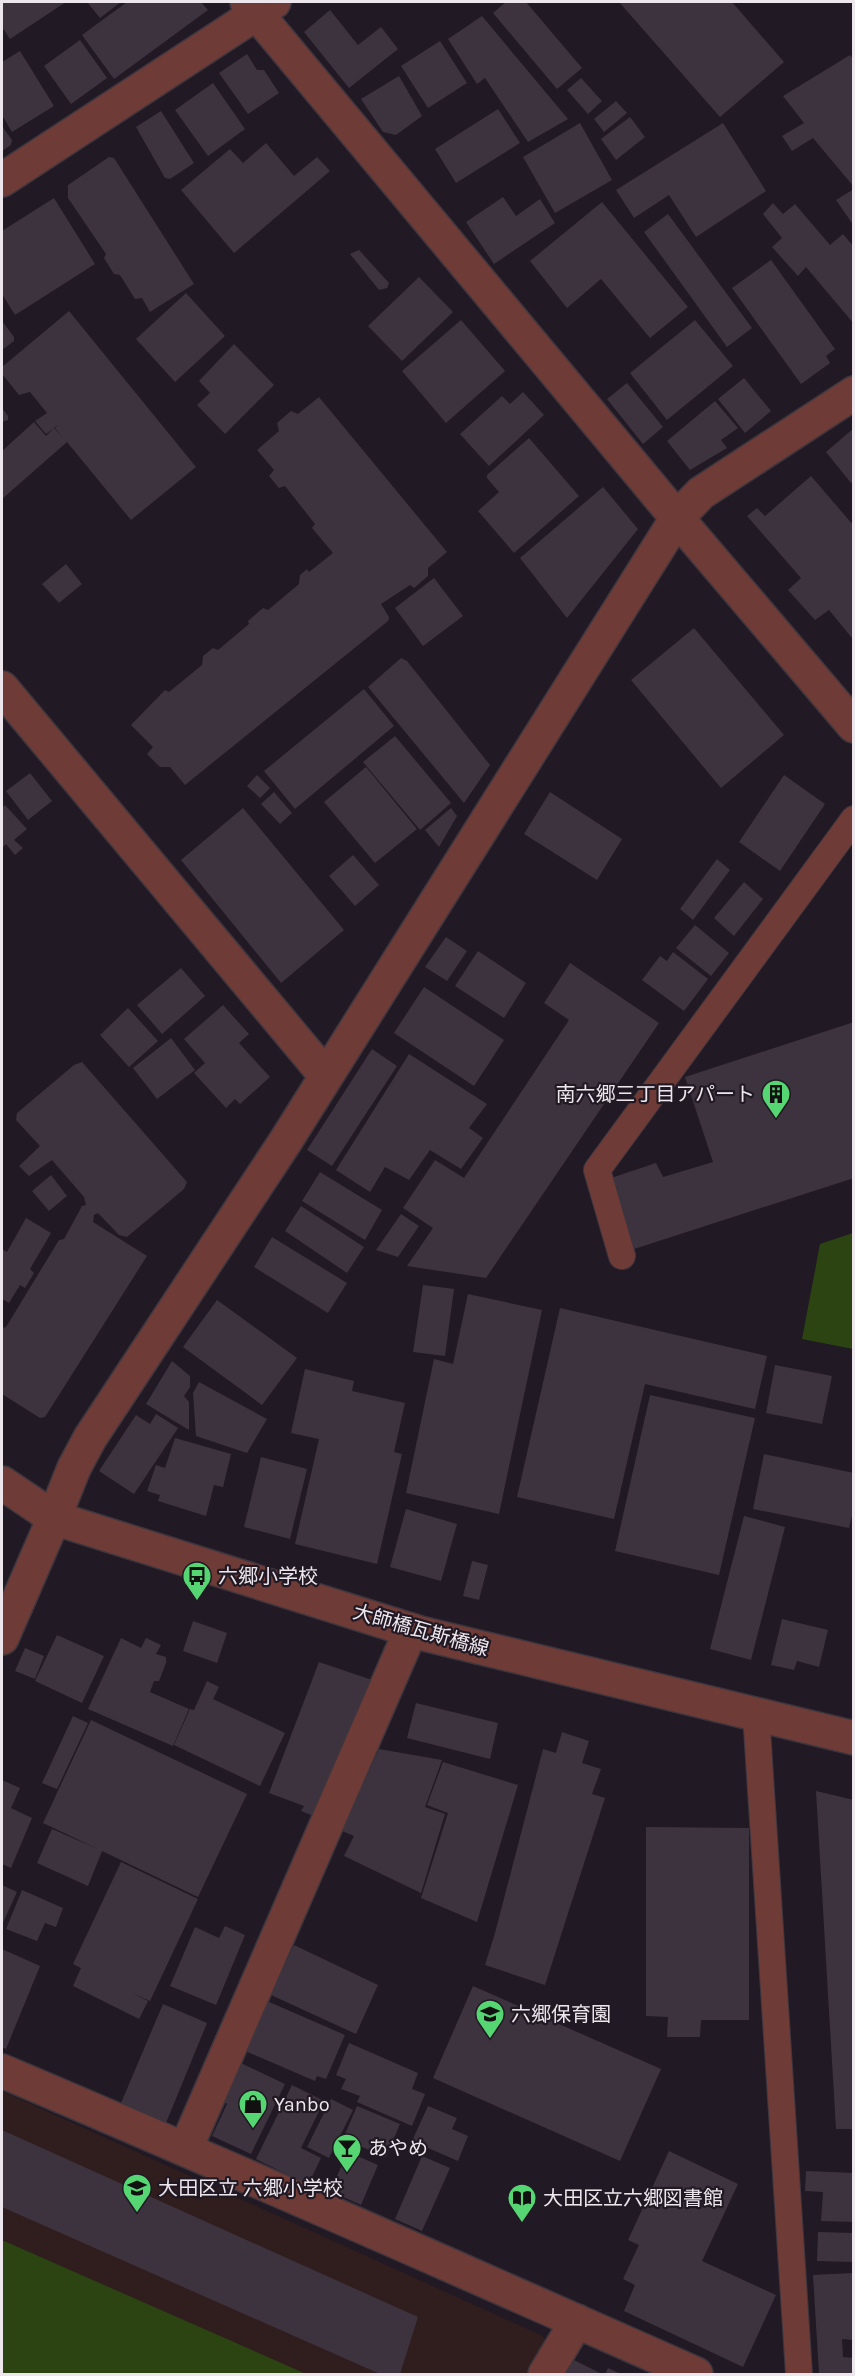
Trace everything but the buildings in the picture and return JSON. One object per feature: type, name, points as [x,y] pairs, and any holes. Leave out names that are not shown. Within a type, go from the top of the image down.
[{"type":"street","points":[[2,180],[259,5],[677,518],[854,726]]},
{"type":"street","points":[[2,1638],[74,1468],[90,1438],[326,1076],[677,518],[701,493],[854,393]]},
{"type":"street","points":[[2,688],[326,1076]]},
{"type":"street","name":"大師橋瓦斯橋線","points":[[2,1483],[54,1518],[411,1630],[854,1738]]},
{"type":"street","points":[[186,2148],[411,1630]]},
{"type":"street","points":[[2,2071],[186,2148],[696,2374]]},
{"type":"street","points":[[545,2374],[578,2321]]},
{"type":"lane","points":[[622,1256],[597,1170],[854,819]]},
{"type":"lane","points":[[756,1714],[799,2374]]},
{"type":"shaded area","name":"大田区立 六郷小学校","points":[[2,2091],[543,2336],[548,2350],[534,2374],[2,2374]]},
{"type":"green space","points":[[853,1233],[853,1349],[802,1339],[820,1244]]},
{"type":"green space","points":[[2,2240],[304,2373],[2,2374]]},
{"type":"place","name":"南六郷三丁目アパート","points":[[776,1120]]},
{"type":"place","name":"六郷小学校","points":[[197,1602]]},
{"type":"place","name":"六郷保育園","points":[[490,2040]]},
{"type":"place","name":"Yanbo","points":[[253,2130]]},
{"type":"place","name":"あやめ","points":[[347,2174]]},
{"type":"place","name":"大田区立 六郷小学校","points":[[137,2214]]},
{"type":"place","name":"大田区立六郷図書館","points":[[522,2224]]}]
